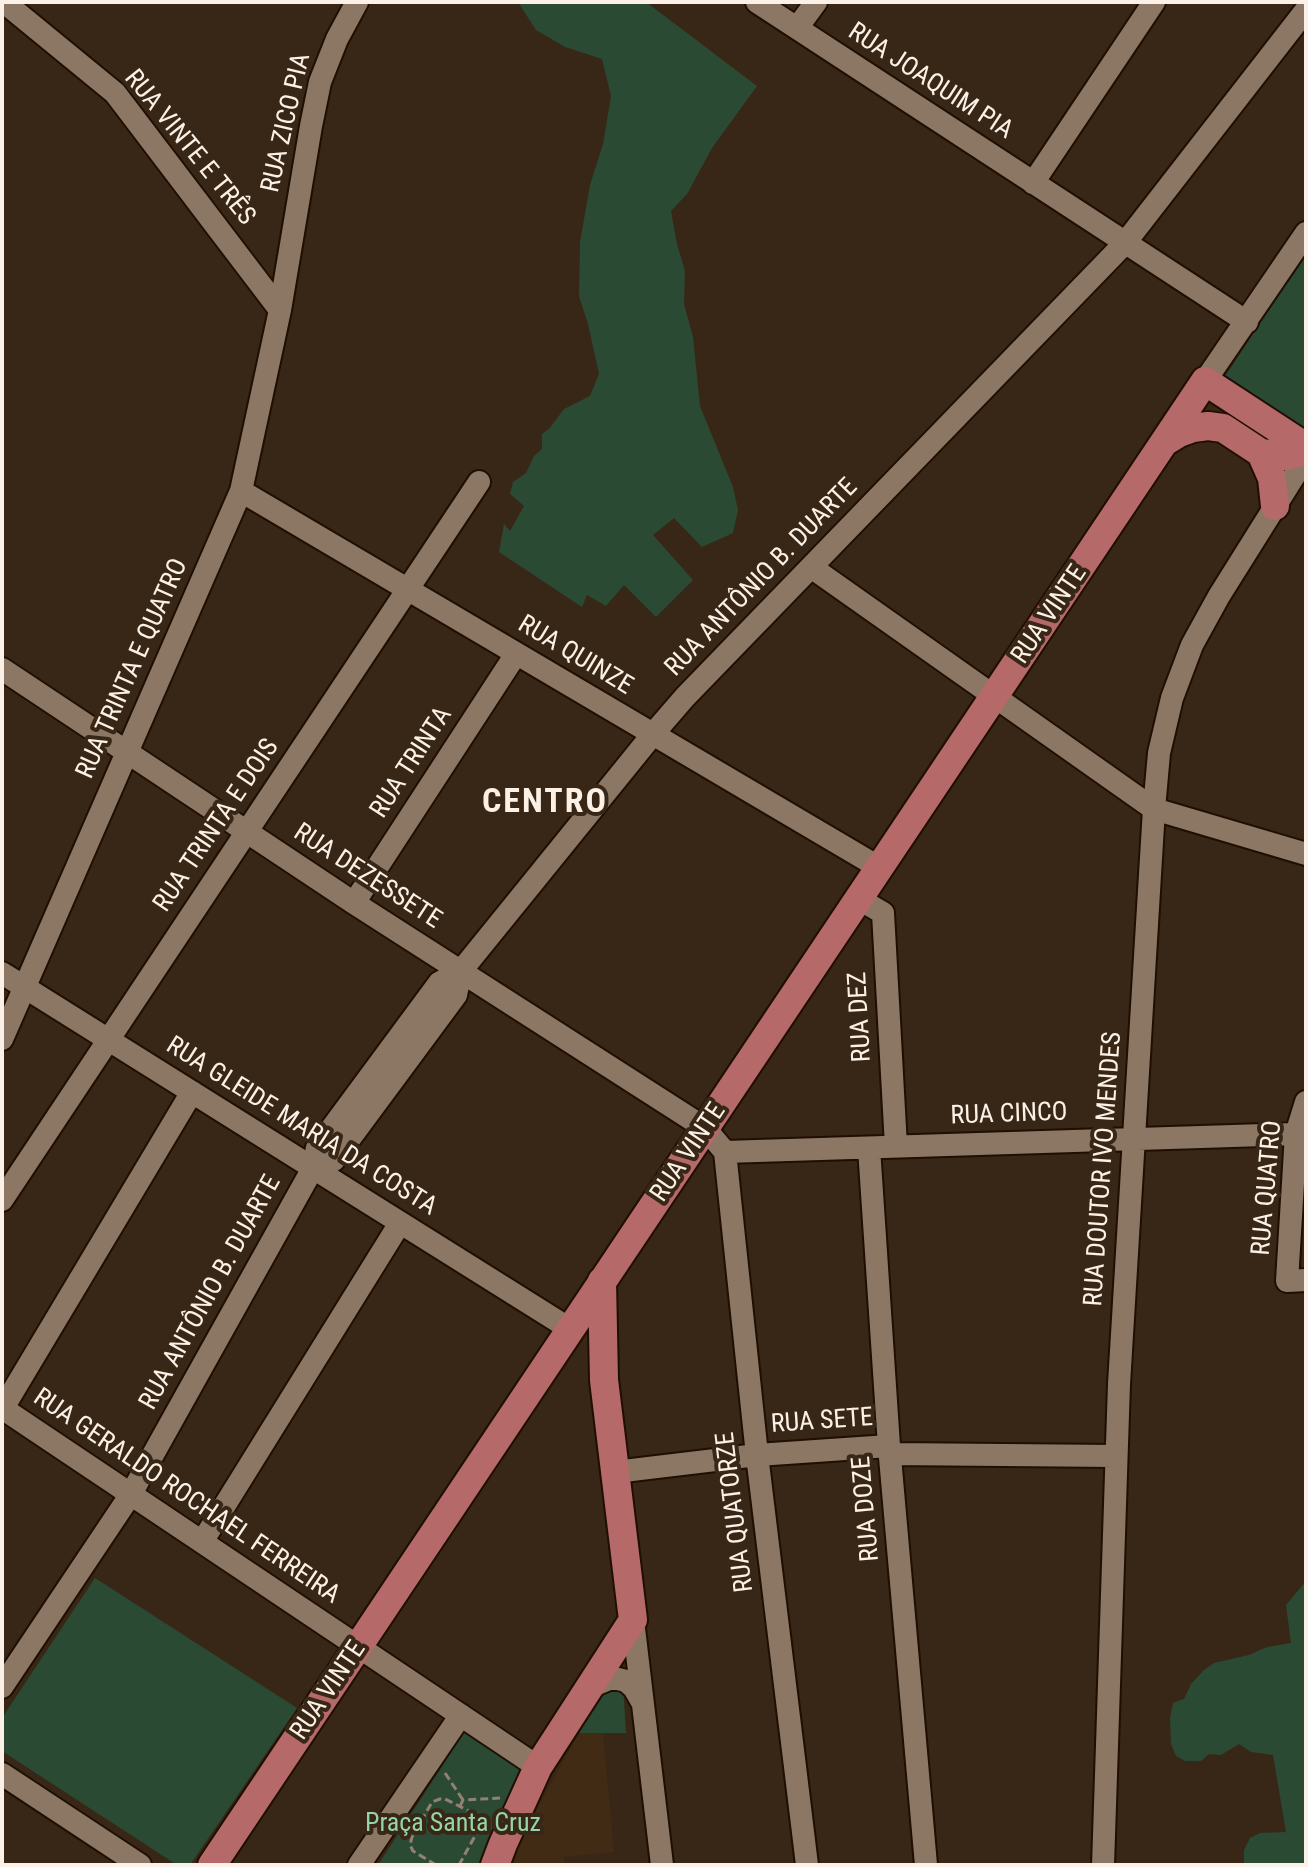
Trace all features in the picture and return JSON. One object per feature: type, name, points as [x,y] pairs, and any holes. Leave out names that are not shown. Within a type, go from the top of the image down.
[{"type":"main road","points":[[1205,381],[1306,452]]},
{"type":"main road","points":[[1205,381],[1210,406],[1272,478],[1275,506]]},
{"type":"main road","name":"RUA VINTE","points":[[212,1865],[1205,381]]},
{"type":"main road","points":[[1242,440],[1257,415]]},
{"type":"main road","points":[[1166,441],[1193,428],[1208,426],[1286,456],[1306,452]]},
{"type":"main road","points":[[501,1858],[538,1767],[633,1620],[604,1380],[602,1281]]},
{"type":"main road","points":[[570,1329],[591,1352],[604,1380]]},
{"type":"street","name":"RUA VINTE E TRÊS","points":[[4,2],[115,93],[280,310]]},
{"type":"street","name":"RUA ZICO PIA","points":[[280,310],[320,82],[337,39],[357,2]]},
{"type":"street","name":"RUA JOAQUIM PIA","points":[[757,2],[1247,322]]},
{"type":"street","points":[[797,28],[816,2]]},
{"type":"street","points":[[1033,183],[1154,2]]},
{"type":"street","name":"RUA ANTÔNIO B. DUARTE","points":[[2,1687],[131,1494],[313,1168],[334,1160],[456,995],[461,971],[685,697],[1125,243],[1306,10]]},
{"type":"street","points":[[1205,381],[1306,233]]},
{"type":"street","name":"RUA TRINTA E QUATRO","points":[[2,1039],[241,491],[280,310]]},
{"type":"street","name":"RUA DOUTOR IVO MENDES","points":[[1103,1865],[1119,1384],[1159,753],[1172,698],[1192,645],[1306,452]]},
{"type":"street","name":"RUA TRINTA E DOIS","points":[[2,1200],[479,482]]},
{"type":"street","name":"RUA QUINZE","points":[[241,491],[880,868]]},
{"type":"street","points":[[811,567],[1154,809],[1306,854]]},
{"type":"street","name":"RUA TRINTA","points":[[354,903],[516,654]]},
{"type":"street","name":"RUA DEZESSETE","points":[[2,669],[354,903],[705,1128],[725,1152]]},
{"type":"street","name":"RUA DEZ","points":[[859,899],[883,913],[896,1146]]},
{"type":"street","name":"RUA GLEIDE MARIA DA COSTA","points":[[2,973],[570,1329]]},
{"type":"street","points":[[3,1408],[192,1092]]},
{"type":"street","name":"RUA QUATRO","points":[[1297,1280],[1296,1134],[1306,1102]]},
{"type":"street","name":"RUA CINCO","points":[[725,1152],[1296,1134]]},
{"type":"street","name":"RUA DOZE","points":[[869,1148],[890,1450],[926,1865]]},
{"type":"street","name":"RUA QUATORZE","points":[[725,1152],[757,1455],[807,1865]]},
{"type":"street","points":[[202,1542],[400,1223]]},
{"type":"street","name":"RUA GERALDO ROCHAEL FERREIRA","points":[[3,1408],[538,1767]]},
{"type":"street","name":"RUA SETE","points":[[615,1472],[757,1455],[890,1450],[1116,1456]]},
{"type":"street","points":[[633,1620],[662,1865]]},
{"type":"street","points":[[592,1686],[609,1679],[626,1681],[643,1703]]},
{"type":"street","points":[[359,1865],[461,1715]]},
{"type":"street","points":[[2,1774],[140,1865]]},
{"type":"path","points":[[442,1769],[463,1800]]},
{"type":"path","points":[[463,1800],[506,1798]]},
{"type":"path","points":[[436,1865],[413,1851],[410,1845],[436,1799],[445,1799],[460,1806],[477,1816],[481,1825],[459,1865]]},
{"type":"path","points":[[460,1806],[463,1800]]},
{"type":"shaded area","points":[[579,1733],[603,1733],[614,1852],[564,1857],[564,1865],[515,1865],[513,1852]]},
{"type":"green space","points":[[518,2],[646,2],[757,86],[712,148],[687,194],[671,211],[685,271],[684,304],[693,337],[700,406],[733,487],[738,510],[733,533],[702,547],[674,518],[653,535],[693,580],[656,617],[624,585],[606,606],[587,595],[582,607],[499,552],[504,524],[510,531],[524,506],[510,494],[513,482],[526,473],[534,456],[542,449],[542,434],[564,409],[590,396],[599,374],[579,296],[580,242],[611,96],[602,59],[565,47],[536,30]]},
{"type":"green space","points":[[1306,254],[1306,427],[1304,429],[1224,378]]},
{"type":"green space","points":[[95,1578],[297,1708],[190,1865],[177,1865],[2,1751],[2,1718]]},
{"type":"green space","points":[[1306,1581],[1306,1865],[1244,1865],[1244,1850],[1250,1838],[1260,1833],[1286,1832],[1273,1755],[1251,1752],[1239,1744],[1221,1755],[1209,1754],[1201,1761],[1185,1761],[1176,1756],[1171,1744],[1173,1703],[1184,1699],[1191,1684],[1214,1663],[1291,1643],[1286,1605]]},
{"type":"green space","points":[[623,1684],[626,1733],[579,1733],[606,1685]]},
{"type":"green space","name":"Praça Santa Cruz","points":[[465,1731],[522,1767],[479,1865],[378,1865]]},
{"type":"district","name":"CENTRO","points":[[545,803]]}]
